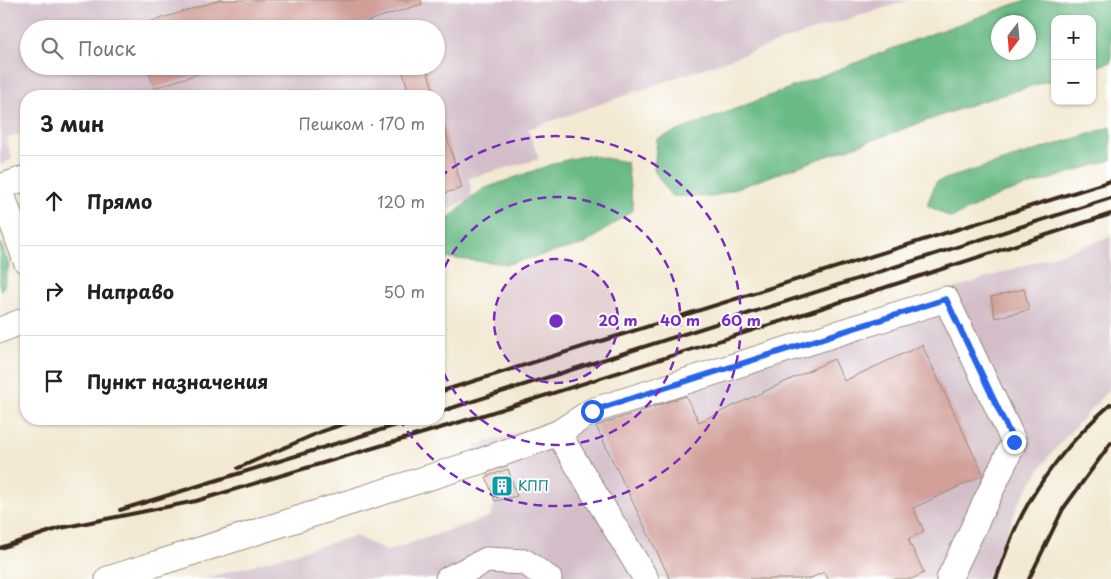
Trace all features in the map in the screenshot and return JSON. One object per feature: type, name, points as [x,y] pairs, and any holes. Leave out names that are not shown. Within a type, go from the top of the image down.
[{"type":"lane","points":[[20,180],[0,188],[20,244]]},
{"type":"lane","points":[[108,579],[481,461],[558,433],[592,411],[946,299],[1014,442],[950,579]]},
{"type":"lane","points":[[0,330],[20,322]]},
{"type":"lane","points":[[558,433],[646,579]]},
{"type":"lane","points":[[448,579],[487,560],[525,562],[550,579]]},
{"type":"shaded area","points":[[0,0],[910,0],[823,27],[528,129],[539,159],[469,178],[472,200],[445,209],[445,90],[20,90],[20,134],[6,139],[12,159],[0,165]]},
{"type":"shaded area","points":[[1111,237],[1111,387],[1048,457],[1019,502],[989,579],[203,579],[355,536],[387,551],[491,516],[495,501],[475,446]]},
{"type":"green space","points":[[1026,0],[1111,0],[1111,62],[1096,67],[1096,15],[1051,15],[1051,80],[979,102],[712,197],[671,196],[654,170],[657,139],[920,38]]},
{"type":"green space","points":[[1111,127],[1111,160],[1002,194],[951,218],[927,205],[936,182]]},
{"type":"green space","points":[[587,155],[627,162],[633,210],[585,244],[508,264],[445,259],[445,221],[483,189],[558,162]]},
{"type":"green space","points":[[0,242],[9,264],[4,286],[0,291]]},
{"type":"building","points":[[220,0],[421,0],[422,4],[371,20],[156,20]]},
{"type":"building","points":[[150,75],[194,75],[154,88]]},
{"type":"building","points":[[404,75],[429,75],[433,90],[408,90]]},
{"type":"building","points":[[445,130],[462,188],[445,193]]},
{"type":"building","points":[[1024,289],[1029,310],[995,318],[991,297]]},
{"type":"building","points":[[922,345],[983,474],[913,508],[924,531],[908,539],[924,573],[912,579],[828,579],[824,572],[809,579],[670,579],[596,426],[686,396],[699,422],[834,359],[844,381]]},
{"type":"building","name":"КПП","points":[[508,469],[517,496],[495,501],[486,477]]},
{"type":"railway","points":[[445,390],[1111,181]]},
{"type":"railway","points":[[445,410],[1111,198]]},
{"type":"railway","points":[[56,529],[196,501],[477,417],[782,321],[1111,214]]},
{"type":"railway","points":[[996,579],[1014,531],[1046,475],[1071,444],[1111,404]]},
{"type":"railway","points":[[238,468],[340,425]]},
{"type":"railway","points":[[120,510],[396,425]]},
{"type":"railway","points":[[1029,579],[1063,509],[1111,443]]},
{"type":"railway","points":[[0,548],[63,527]]},
{"type":"place","name":"КПП","points":[[502,486]]},
{"type":"route","points":[[592,411],[946,299],[1014,442]]}]
